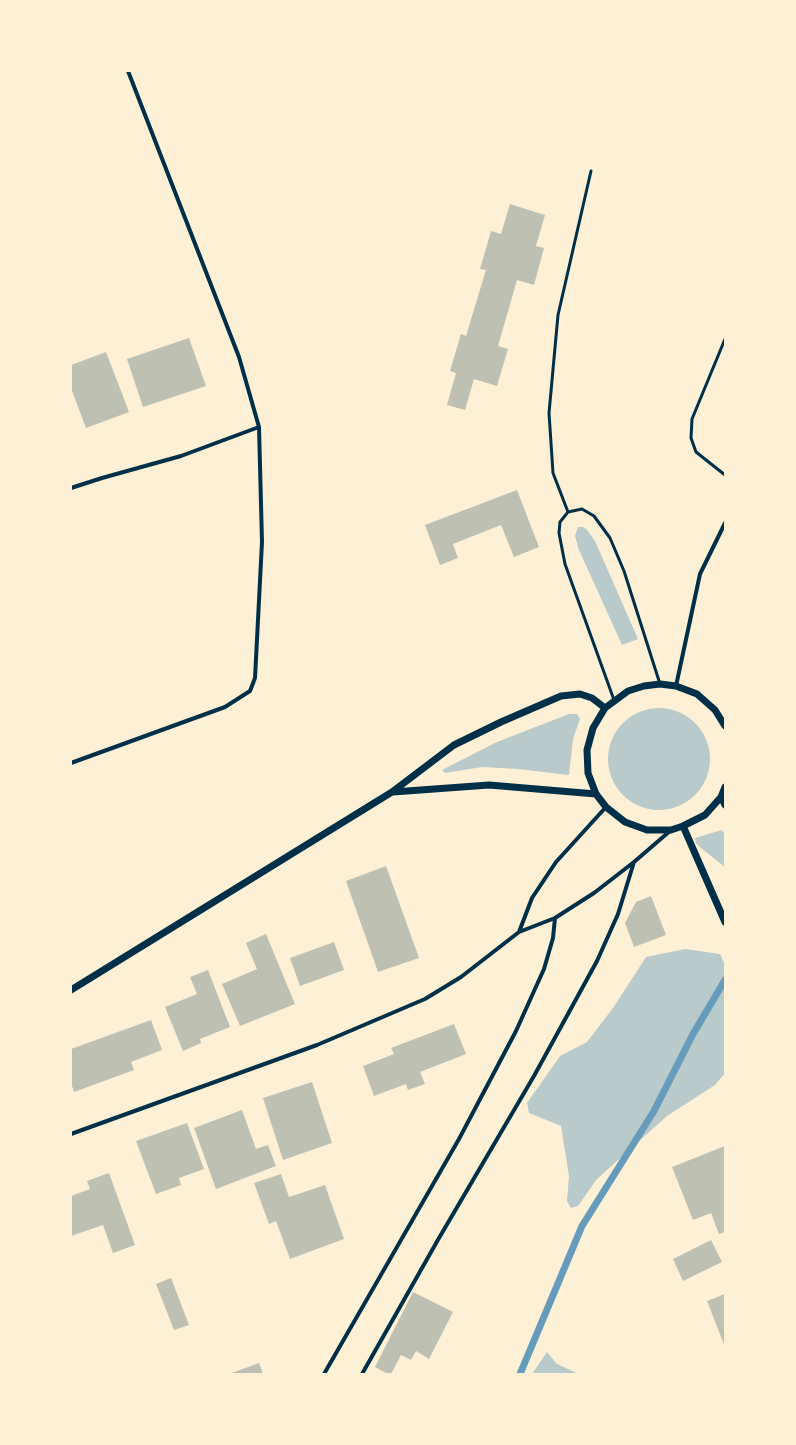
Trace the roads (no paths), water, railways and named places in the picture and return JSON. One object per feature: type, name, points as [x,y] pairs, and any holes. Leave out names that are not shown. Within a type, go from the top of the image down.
[{"type":"street","points":[[71,764],[224,707],[250,691],[255,678],[262,542],[259,427],[239,357],[128,71]]},
{"type":"street","points":[[71,488],[181,456],[259,427]]},
{"type":"street","points":[[676,686],[700,574],[725,523]]},
{"type":"street","points":[[725,726],[715,710],[697,694],[676,686],[660,684],[644,686],[628,691],[605,708],[593,728],[587,750],[588,773],[596,794],[606,807],[625,822],[647,830],[671,830],[684,826],[704,814],[721,797],[725,787]]},
{"type":"street","points":[[71,990],[392,792],[454,745],[501,722],[561,696],[580,694],[592,698],[605,708]]},
{"type":"street","points":[[392,792],[489,785],[596,794]]},
{"type":"street","points":[[721,797],[725,805]]},
{"type":"street","points":[[519,932],[532,898],[556,862],[606,807]]},
{"type":"street","points":[[684,826],[725,922]]},
{"type":"street","points":[[71,1134],[317,1045],[382,1019],[425,999],[461,977],[519,932],[555,918],[594,893],[634,862],[671,830]]},
{"type":"street","points":[[362,1374],[443,1231],[534,1076],[597,961],[615,920],[634,862]]},
{"type":"street","points":[[324,1374],[459,1139],[516,1031],[544,969],[553,938],[555,918]]},
{"type":"lane","points":[[568,512],[553,473],[549,413],[558,315],[591,171]]},
{"type":"lane","points":[[725,339],[692,419],[691,438],[696,452],[725,475]]},
{"type":"lane","points":[[614,700],[565,564],[559,533],[560,522],[568,512],[582,509],[594,516],[610,538],[624,571],[660,684]]},
{"type":"waterway","points":[[520,1374],[582,1226],[654,1111],[693,1034],[725,980]]}]
